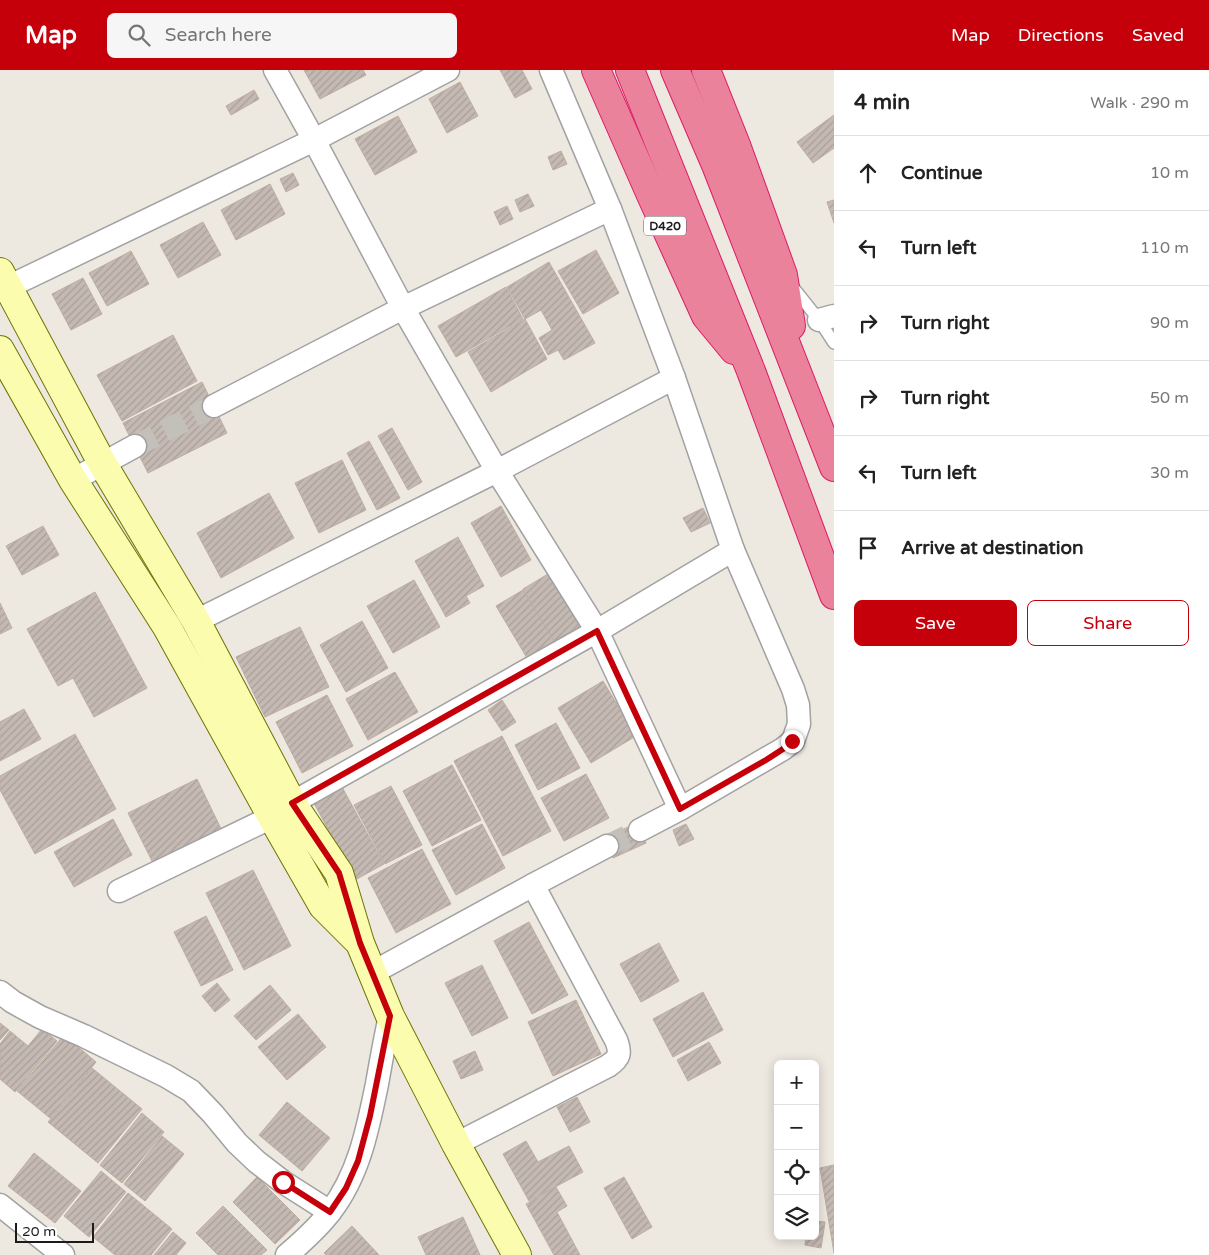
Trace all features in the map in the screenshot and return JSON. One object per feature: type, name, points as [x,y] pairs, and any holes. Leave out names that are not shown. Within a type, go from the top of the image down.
[{"type":"highway","name":"D420","points":[[596,70],[706,316],[752,371],[834,595]]},
{"type":"highway","points":[[630,70],[752,371]]},
{"type":"highway","points":[[675,70],[716,165],[834,467]]},
{"type":"highway","points":[[706,70],[736,145],[783,275],[799,377]]},
{"type":"street","points":[[275,70],[403,308],[497,471],[597,631],[680,809]]},
{"type":"street","points":[[448,70],[314,140],[4,279],[102,463],[196,621],[282,810],[323,906],[360,943],[390,1016],[456,1144],[517,1255]]},
{"type":"street","points":[[550,70],[610,209],[674,378],[733,550],[793,689],[798,705],[799,724],[792,741],[783,749],[640,830]]},
{"type":"street","points":[[214,406],[403,308],[610,209]]},
{"type":"street","points":[[0,350],[73,480],[282,810]]},
{"type":"street","points":[[196,621],[497,471],[674,378]]},
{"type":"street","points":[[73,480],[135,446]]},
{"type":"street","points":[[119,891],[282,810],[597,631],[733,550]]},
{"type":"street","points":[[372,973],[607,846]]},
{"type":"street","points":[[456,1144],[608,1066],[616,1061],[618,1056],[619,1049],[616,1040],[533,885]]},
{"type":"street","points":[[0,992],[40,1018],[84,1036],[166,1076],[191,1091],[257,1162],[283,1182],[330,1212]]},
{"type":"street","points":[[287,1255],[308,1237],[330,1212],[346,1188],[358,1161],[370,1116],[390,1016]]},
{"type":"street","points":[[0,1205],[63,1255]]},
{"type":"lane","points":[[783,275],[826,318],[834,343]]},
{"type":"building","points":[[304,70],[363,70],[366,75],[320,99]]},
{"type":"building","points":[[500,70],[522,70],[532,89],[515,98]]},
{"type":"building","points":[[460,82],[478,116],[447,133],[429,99]]},
{"type":"building","points":[[254,90],[259,99],[231,115],[226,106]]},
{"type":"building","points":[[834,115],[834,148],[813,163],[797,142]]},
{"type":"building","points":[[398,116],[417,152],[375,175],[355,139]]},
{"type":"building","points":[[561,151],[567,164],[553,170],[548,157]]},
{"type":"building","points":[[293,173],[299,185],[286,192],[280,179]]},
{"type":"building","points":[[270,184],[285,214],[236,240],[221,210]]},
{"type":"building","points":[[528,194],[534,206],[520,212],[515,200]]},
{"type":"building","points":[[834,200],[834,223],[827,202]]},
{"type":"building","points":[[507,206],[513,219],[500,225],[494,212]]},
{"type":"building","points":[[203,222],[221,255],[178,278],[160,245]]},
{"type":"building","points":[[596,250],[619,293],[583,314],[558,271]]},
{"type":"building","points":[[131,251],[149,284],[107,306],[89,273]]},
{"type":"building","points":[[549,262],[595,343],[564,360],[558,350],[548,355],[539,338],[552,330],[541,310],[525,319],[507,287]]},
{"type":"building","points":[[83,278],[102,314],[71,330],[52,294]]},
{"type":"building","points":[[506,287],[523,319],[456,357],[438,326]]},
{"type":"building","points":[[525,319],[547,359],[491,392],[468,352]]},
{"type":"building","points":[[173,335],[197,381],[122,421],[97,375]]},
{"type":"building","points":[[202,382],[227,433],[148,473],[123,423]]},
{"type":"building","points":[[392,428],[422,482],[408,490],[378,436]]},
{"type":"building","points":[[369,441],[400,498],[377,510],[347,453]]},
{"type":"building","points":[[342,460],[366,510],[319,533],[295,483]]},
{"type":"building","points":[[269,493],[294,538],[221,578],[197,533]]},
{"type":"building","points":[[501,506],[531,560],[501,577],[471,523]]},
{"type":"building","points":[[703,508],[710,523],[691,532],[683,518]]},
{"type":"building","points":[[43,526],[59,555],[22,575],[6,546]]},
{"type":"building","points":[[458,537],[484,586],[466,596],[470,603],[446,617],[415,561]]},
{"type":"building","points":[[548,574],[580,626],[554,641],[523,589]]},
{"type":"building","points":[[414,580],[440,627],[393,653],[367,606]]},
{"type":"building","points":[[523,590],[554,641],[527,658],[496,606]]},
{"type":"building","points":[[95,592],[147,688],[94,717],[73,678],[58,686],[27,629]]},
{"type":"building","points":[[0,603],[12,628],[0,634]]},
{"type":"building","points":[[362,621],[388,668],[346,692],[320,645]]},
{"type":"building","points":[[300,627],[329,687],[265,717],[236,657]]},
{"type":"building","points":[[395,672],[418,712],[368,740],[346,699]]},
{"type":"building","points":[[603,681],[636,736],[591,763],[558,708]]},
{"type":"building","points":[[327,695],[353,746],[302,773],[276,722]]},
{"type":"building","points":[[502,700],[516,722],[502,731],[488,710]]},
{"type":"building","points":[[24,709],[41,739],[0,761],[0,722]]},
{"type":"building","points":[[556,723],[580,768],[538,790],[515,745]]},
{"type":"building","points":[[75,734],[116,809],[35,854],[0,790],[0,776]]},
{"type":"building","points":[[502,736],[551,831],[503,856],[454,761]]},
{"type":"building","points":[[452,765],[481,820],[432,846],[403,791]]},
{"type":"building","points":[[586,774],[609,818],[564,841],[541,798]]},
{"type":"building","points":[[197,779],[225,837],[157,871],[128,813]]},
{"type":"building","points":[[391,786],[422,845],[385,864],[354,805]]},
{"type":"building","points":[[342,787],[384,864],[355,880],[314,803]]},
{"type":"building","points":[[113,819],[132,855],[74,887],[54,852]]},
{"type":"building","points":[[637,823],[646,843],[613,858],[604,838]]},
{"type":"building","points":[[482,824],[505,868],[456,895],[432,850]]},
{"type":"building","points":[[686,824],[694,839],[679,846],[673,830]]},
{"type":"building","points":[[422,849],[451,904],[396,933],[368,878]]},
{"type":"building","points":[[253,870],[291,946],[244,970],[206,893]]},
{"type":"building","points":[[206,916],[233,970],[201,986],[174,932]]},
{"type":"building","points":[[529,922],[568,995],[532,1014],[494,941]]},
{"type":"building","points":[[659,943],[679,981],[641,1002],[620,964]]},
{"type":"building","points":[[482,965],[508,1018],[472,1036],[445,983]]},
{"type":"building","points":[[217,983],[230,1000],[215,1012],[202,996]]},
{"type":"building","points":[[270,985],[291,1010],[256,1040],[234,1016]]},
{"type":"building","points":[[703,992],[723,1030],[673,1057],[653,1019]]},
{"type":"building","points":[[576,1000],[601,1054],[553,1076],[528,1022]]},
{"type":"building","points":[[298,1014],[326,1047],[287,1080],[258,1047]]},
{"type":"building","points":[[0,1023],[9,1030],[0,1040]]},
{"type":"building","points":[[42,1029],[57,1041],[15,1092],[0,1079],[0,1044],[10,1031],[28,1046]]},
{"type":"building","points":[[64,1035],[96,1062],[50,1118],[17,1091]]},
{"type":"building","points":[[709,1042],[721,1063],[688,1081],[677,1060]]},
{"type":"building","points":[[475,1051],[483,1070],[461,1079],[453,1061]]},
{"type":"building","points":[[92,1068],[142,1109],[98,1163],[48,1122]]},
{"type":"building","points":[[577,1097],[590,1122],[570,1132],[557,1107]]},
{"type":"building","points":[[287,1102],[330,1138],[302,1171],[259,1135]]},
{"type":"building","points":[[142,1113],[164,1132],[122,1183],[100,1165]]},
{"type":"building","points":[[162,1136],[184,1154],[145,1201],[124,1184]]},
{"type":"building","points":[[526,1141],[538,1162],[569,1146],[583,1172],[529,1201],[503,1154]]},
{"type":"building","points":[[34,1153],[81,1191],[55,1223],[8,1186]]},
{"type":"building","points":[[834,1165],[834,1253],[820,1168]]},
{"type":"building","points":[[101,1171],[126,1192],[89,1237],[64,1216]]},
{"type":"building","points":[[257,1177],[300,1220],[275,1244],[233,1202]]},
{"type":"building","points":[[624,1177],[652,1227],[632,1239],[604,1188]]},
{"type":"building","points":[[556,1187],[567,1206],[557,1212],[580,1255],[554,1255],[526,1204]]},
{"type":"building","points":[[128,1193],[172,1229],[151,1255],[115,1255],[93,1237]]},
{"type":"building","points":[[223,1206],[267,1250],[261,1255],[218,1255],[196,1233]]},
{"type":"building","points":[[463,1217],[480,1255],[426,1255],[418,1237]]},
{"type":"building","points":[[819,1221],[825,1222],[821,1248],[805,1245],[806,1240],[819,1240]]},
{"type":"building","points":[[352,1226],[379,1255],[326,1255],[324,1253]]},
{"type":"building","points":[[173,1232],[186,1243],[176,1255],[154,1255]]},
{"type":"tunnel","points":[[135,446],[214,406]]},
{"type":"tunnel","points":[[607,846],[640,830]]},
{"type":"route","points":[[283,1182],[330,1212],[346,1188],[358,1161],[370,1116],[390,1016],[360,943],[339,873],[292,803],[597,631],[680,809],[766,760],[792,741]]}]
